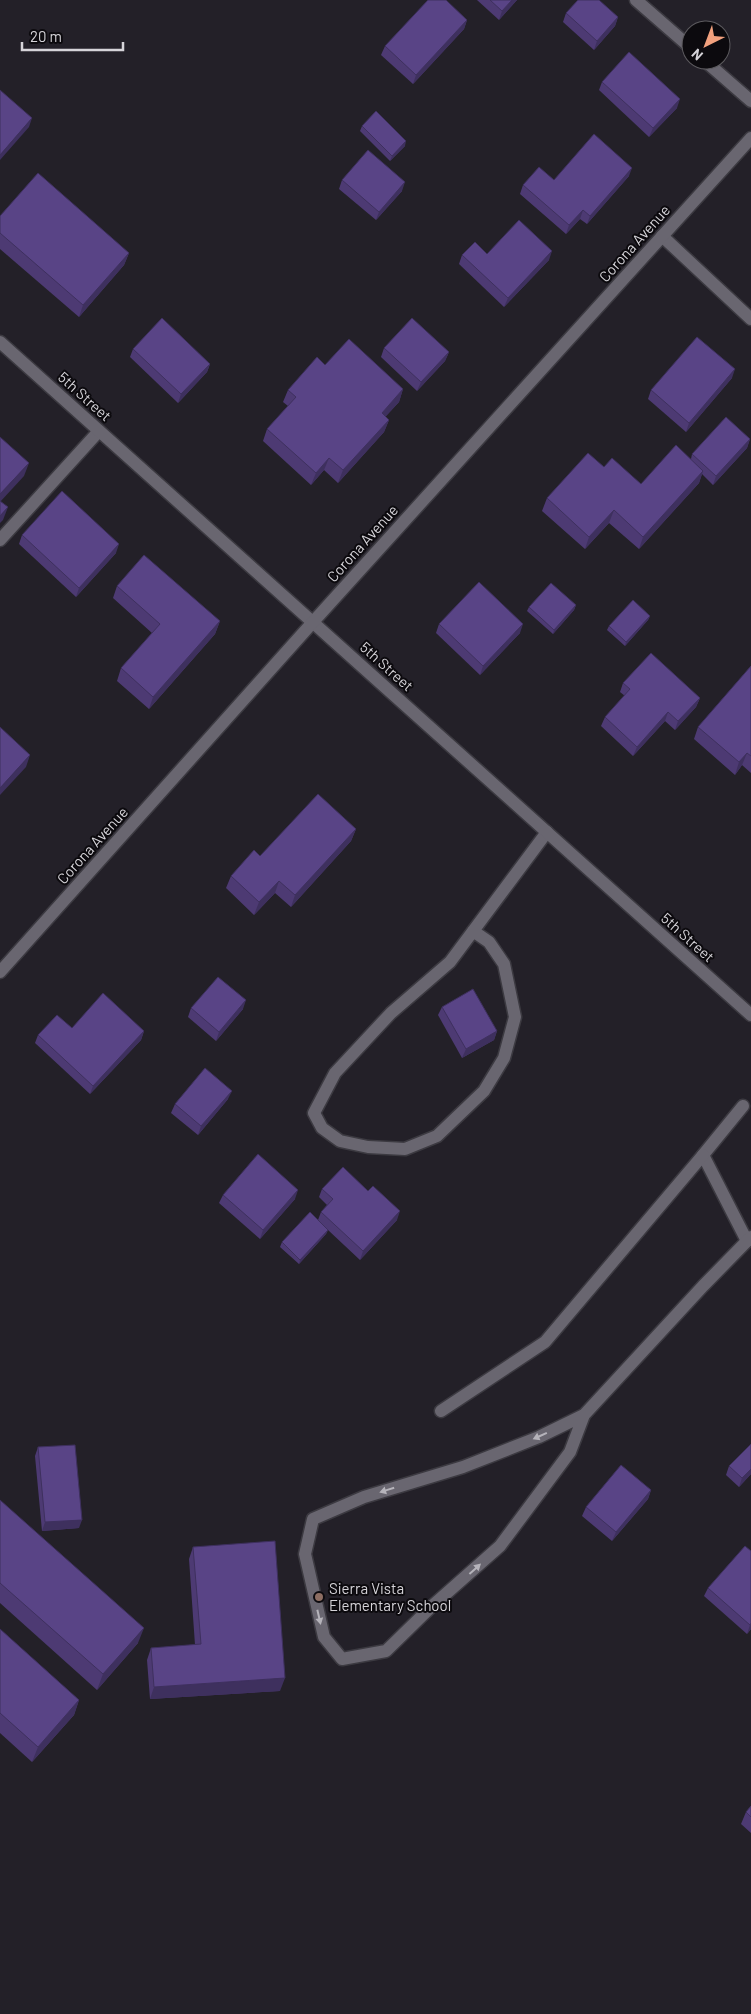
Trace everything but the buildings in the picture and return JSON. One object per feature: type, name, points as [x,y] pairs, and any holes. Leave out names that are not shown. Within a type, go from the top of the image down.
[{"type":"street","points":[[636,0],[681,39]]},
{"type":"street","points":[[715,70],[751,101]]},
{"type":"street","name":"Corona Avenue","points":[[0,972],[313,622],[751,138]]},
{"type":"street","points":[[662,236],[751,319]]},
{"type":"street","name":"5th Street","points":[[0,342],[751,1015]]},
{"type":"street","points":[[0,540],[99,431]]},
{"type":"street","points":[[473,931],[489,942],[504,964],[515,1017],[504,1058],[484,1091],[437,1136],[405,1148],[368,1147],[340,1141],[322,1128],[314,1113],[336,1073],[391,1012],[450,962],[473,931],[509,886],[547,832]]},
{"type":"street","points":[[441,1411],[545,1342],[744,1106]]},
{"type":"street","points":[[584,1415],[570,1452],[500,1546],[431,1607],[386,1651],[342,1659],[324,1637],[304,1554],[313,1518],[364,1497],[462,1467],[539,1437],[584,1415],[696,1293],[749,1239],[703,1155]]},
{"type":"place","name":"Sierra Vista Elementary School","points":[[319,1597]]}]
